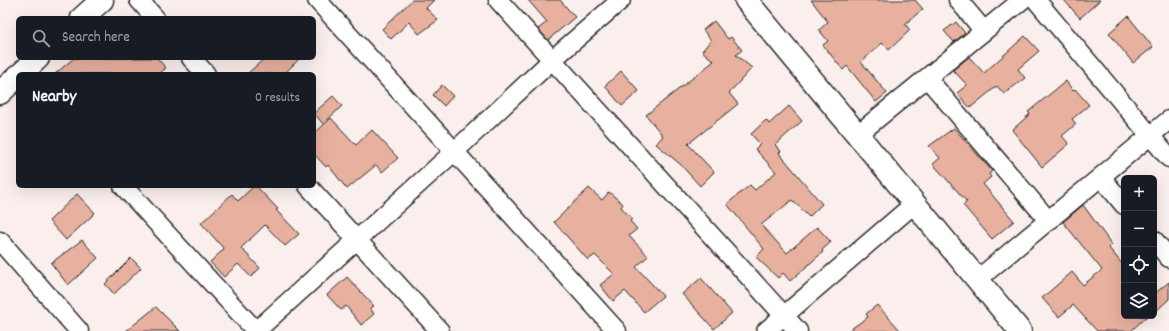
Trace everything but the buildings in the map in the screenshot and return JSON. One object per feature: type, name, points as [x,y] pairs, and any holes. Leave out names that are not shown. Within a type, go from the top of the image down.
[{"type":"street","points":[[84,16],[102,0]]},
{"type":"street","points":[[138,0],[153,16]]},
{"type":"street","points":[[317,0],[617,331]]},
{"type":"street","points":[[498,0],[798,331]]},
{"type":"street","points":[[125,188],[256,331],[455,151],[553,59],[621,0]]},
{"type":"street","points":[[746,0],[1020,331]]},
{"type":"street","points":[[958,0],[984,31]]},
{"type":"street","points":[[857,135],[1022,0]]},
{"type":"street","points":[[1036,0],[1169,158]]},
{"type":"street","points":[[23,72],[36,60]]},
{"type":"street","points":[[194,60],[204,72]]},
{"type":"street","points":[[0,93],[16,78]]},
{"type":"street","points":[[927,78],[1049,221]]},
{"type":"street","points":[[978,279],[1169,120]]},
{"type":"street","points":[[1101,177],[1121,200]]},
{"type":"street","points":[[310,188],[440,331]]},
{"type":"street","points":[[766,331],[914,204]]},
{"type":"street","points":[[0,241],[79,331]]},
{"type":"street","points":[[1157,244],[1169,258]]}]
